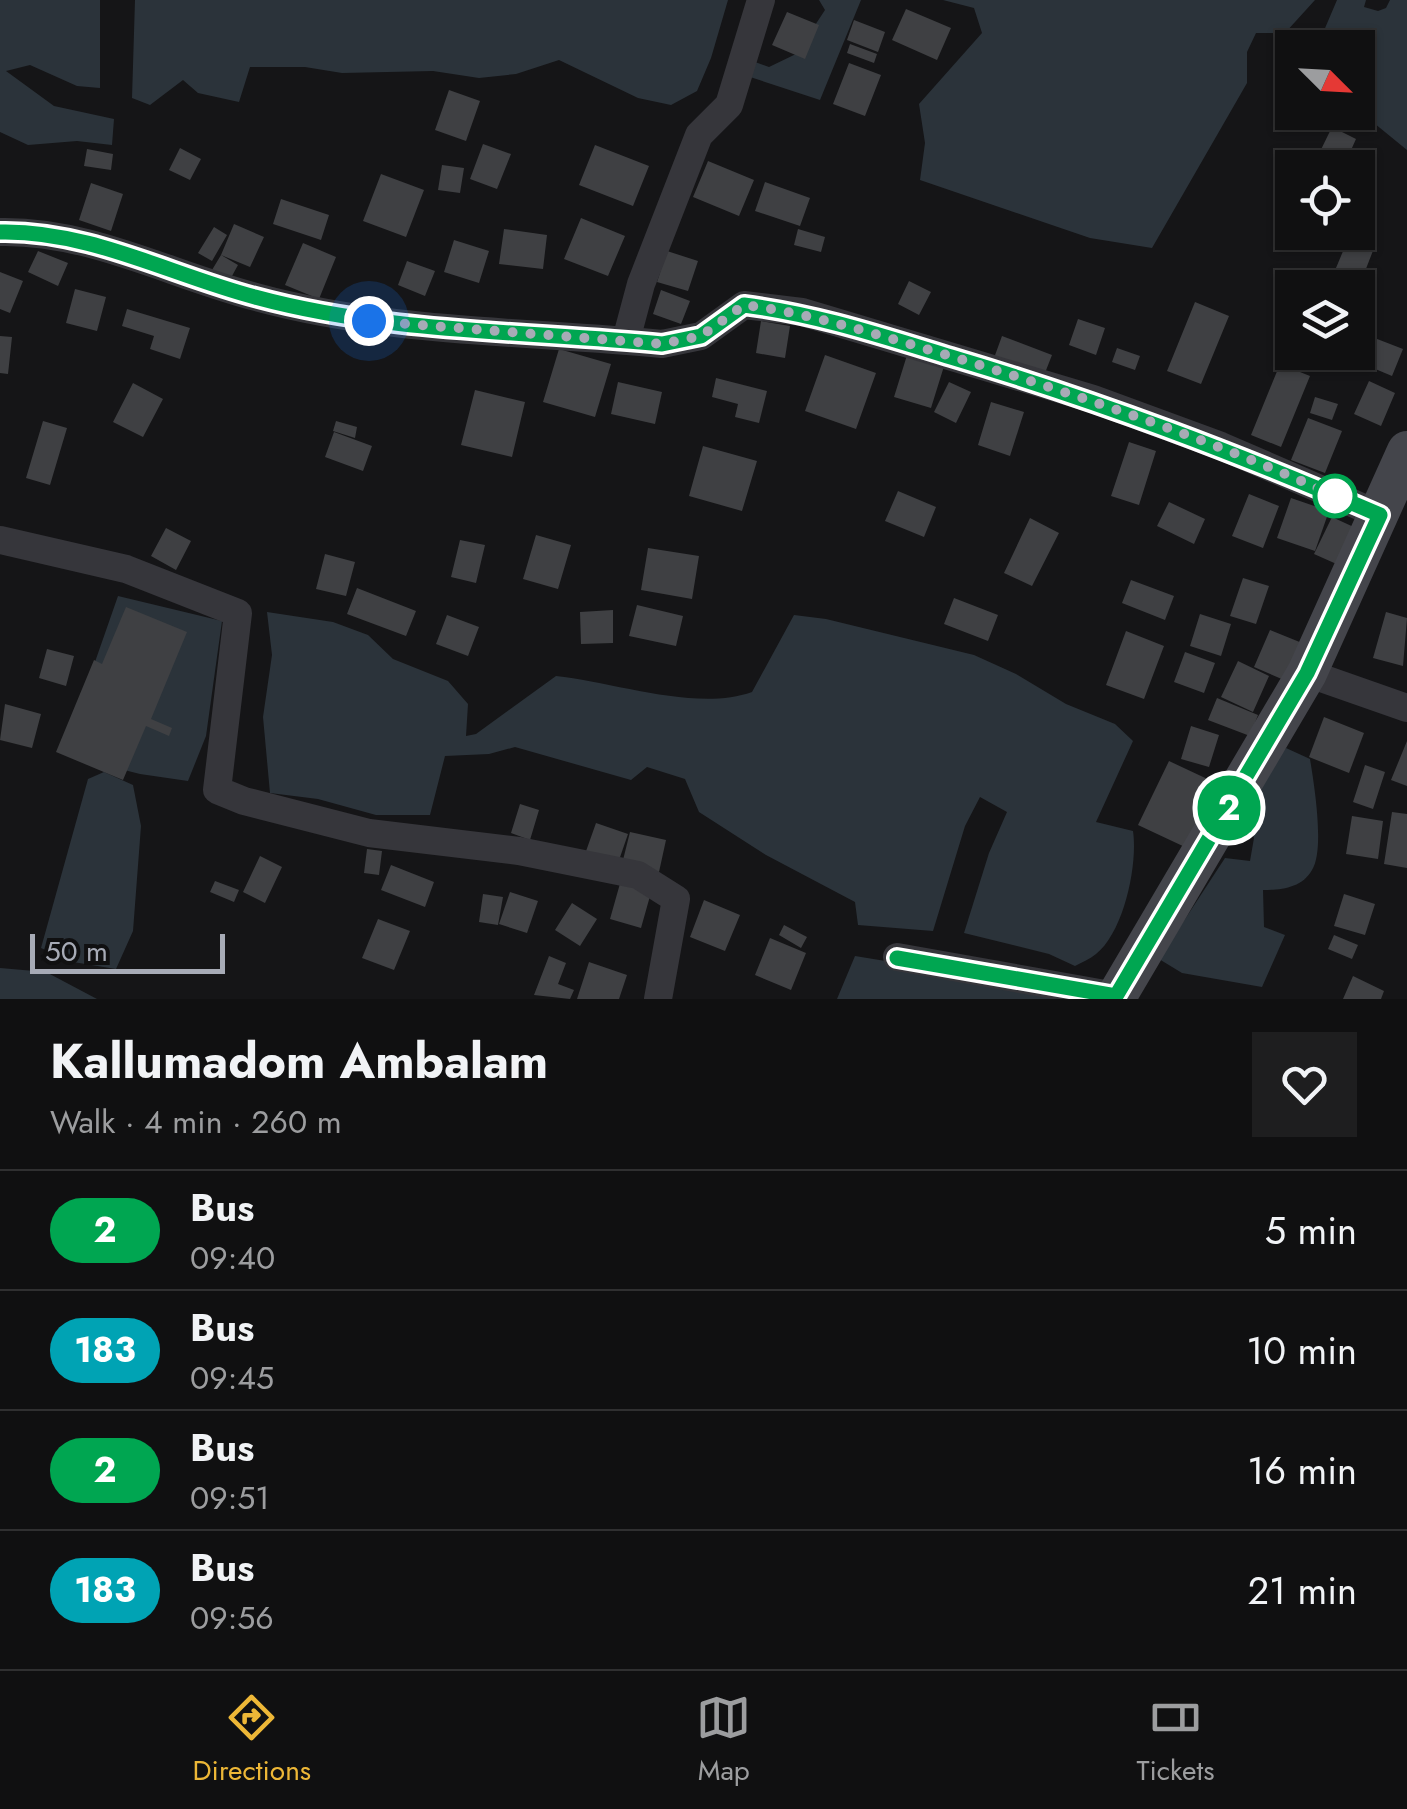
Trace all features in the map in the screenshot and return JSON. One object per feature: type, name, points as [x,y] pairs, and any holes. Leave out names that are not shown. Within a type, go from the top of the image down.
[{"type":"street","points":[[626,340],[641,284],[699,135],[729,106],[761,0]]},
{"type":"street","points":[[0,232],[34,231],[152,262],[255,297],[369,321],[662,344],[701,336],[744,305],[802,312],[1093,399],[1221,446],[1396,486],[1307,673],[1116,998],[897,958]]},
{"type":"street","points":[[0,540],[126,569],[238,613],[217,790],[244,801],[368,834],[519,851],[638,875],[676,899],[658,999]]},
{"type":"street","points":[[1307,673],[1407,708]]},
{"type":"shaded area","points":[[0,0],[100,0],[100,88],[77,86],[30,65],[6,71],[54,106],[114,119],[112,145],[77,141],[28,145],[0,132]]},
{"type":"shaded area","points":[[135,0],[728,0],[697,91],[671,105],[638,98],[559,60],[516,74],[479,78],[433,71],[342,73],[305,67],[250,67],[239,102],[198,93],[183,80],[150,105],[132,98]]},
{"type":"shaded area","points":[[819,0],[861,0],[820,100],[744,75],[744,58],[769,67],[796,54],[825,10]]},
{"type":"shaded area","points":[[943,0],[1315,0],[1288,30],[1256,33],[1247,52],[1247,83],[1152,248],[1090,238],[920,180],[925,143],[919,104],[982,33],[974,8]]},
{"type":"shaded area","points":[[1337,0],[1366,0],[1364,7],[1378,11],[1386,8],[1390,0],[1407,0],[1407,150],[1375,124],[1375,30],[1324,30]]},
{"type":"shaded area","points":[[118,596],[222,621],[206,736],[188,781],[73,757],[81,702]]},
{"type":"shaded area","points":[[267,612],[333,622],[368,635],[393,659],[448,681],[468,704],[466,736],[476,734],[556,676],[681,697],[706,699],[752,692],[794,615],[826,619],[974,655],[1066,704],[1115,724],[1133,741],[1096,822],[1133,831],[1127,897],[1106,944],[1075,966],[1049,954],[964,933],[989,853],[1007,812],[980,797],[965,826],[933,931],[858,925],[855,902],[766,855],[699,812],[685,779],[647,767],[631,780],[515,747],[489,754],[445,756],[430,815],[376,815],[318,799],[270,793],[263,717],[272,655]]},
{"type":"shaded area","points":[[1286,748],[1310,759],[1318,847],[1312,870],[1303,881],[1263,890],[1264,927],[1285,935],[1262,987],[1182,973],[1159,959],[1225,858],[1250,861],[1254,838],[1244,815],[1258,782]]},
{"type":"shaded area","points":[[104,772],[133,785],[141,826],[133,931],[116,969],[73,962],[41,948],[88,779]]},
{"type":"shaded area","points":[[855,956],[1032,985],[1073,999],[837,999]]},
{"type":"shaded area","points":[[0,968],[46,972],[97,999],[0,999]]},
{"type":"building","points":[[906,9],[951,28],[937,60],[892,40]]},
{"type":"building","points":[[787,12],[819,25],[805,59],[772,45]]},
{"type":"building","points":[[854,20],[885,32],[878,52],[847,40]]},
{"type":"building","points":[[850,44],[877,54],[874,63],[847,53]]},
{"type":"building","points":[[849,63],[881,75],[865,116],[833,104]]},
{"type":"building","points":[[449,90],[480,101],[466,141],[435,130]]},
{"type":"building","points":[[1331,130],[1356,139],[1351,150],[1321,150]]},
{"type":"building","points":[[483,144],[511,154],[497,189],[470,179]]},
{"type":"building","points":[[595,145],[649,166],[633,206],[579,185]]},
{"type":"building","points":[[180,148],[201,159],[190,180],[169,170]]},
{"type":"building","points":[[87,149],[113,154],[111,170],[84,166]]},
{"type":"building","points":[[708,161],[754,180],[739,216],[693,197]]},
{"type":"building","points":[[442,165],[464,168],[460,193],[438,190]]},
{"type":"building","points":[[381,174],[424,190],[406,237],[363,221]]},
{"type":"building","points":[[765,182],[810,198],[800,226],[755,211]]},
{"type":"building","points":[[91,183],[123,194],[111,231],[79,220]]},
{"type":"building","points":[[281,199],[329,215],[321,240],[273,224]]},
{"type":"building","points":[[581,218],[625,236],[608,276],[564,259]]},
{"type":"building","points":[[234,224],[264,237],[250,267],[221,255]]},
{"type":"building","points":[[214,227],[227,235],[212,261],[198,253]]},
{"type":"building","points":[[504,229],[547,235],[543,269],[499,264]]},
{"type":"building","points":[[798,229],[825,237],[821,252],[794,245]]},
{"type":"building","points":[[454,240],[489,251],[479,283],[444,272]]},
{"type":"building","points":[[303,243],[336,257],[319,299],[285,285]]},
{"type":"building","points":[[1344,250],[1373,250],[1366,270],[1336,268]]},
{"type":"building","points":[[38,251],[68,263],[58,286],[28,272]]},
{"type":"building","points":[[667,251],[698,261],[688,291],[657,282]]},
{"type":"building","points":[[221,255],[238,265],[227,285],[209,275]]},
{"type":"building","points":[[407,261],[435,271],[425,296],[398,285]]},
{"type":"building","points":[[0,272],[23,281],[10,313],[0,309]]},
{"type":"building","points":[[909,281],[931,292],[919,315],[898,304]]},
{"type":"building","points":[[75,289],[106,297],[97,331],[66,323]]},
{"type":"building","points":[[661,290],[690,301],[681,324],[653,314]]},
{"type":"building","points":[[1195,302],[1229,316],[1201,384],[1167,371]]},
{"type":"building","points":[[127,309],[190,328],[180,359],[150,349],[154,336],[122,326]]},
{"type":"building","points":[[1078,319],[1105,328],[1096,355],[1069,345]]},
{"type":"building","points":[[761,321],[790,326],[785,358],[756,353]]},
{"type":"building","points":[[0,336],[12,337],[8,374],[0,373]]},
{"type":"building","points":[[1002,336],[1052,355],[1043,378],[994,358]]},
{"type":"building","points":[[1375,338],[1403,349],[1392,376],[1375,369]]},
{"type":"building","points":[[1117,348],[1140,356],[1135,370],[1112,362]]},
{"type":"building","points":[[559,349],[611,364],[595,417],[543,402]]},
{"type":"building","points":[[908,352],[945,363],[931,408],[894,397]]},
{"type":"building","points":[[825,355],[876,373],[856,429],[805,411]]},
{"type":"building","points":[[1278,370],[1295,370],[1310,376],[1281,447],[1251,435]]},
{"type":"building","points":[[716,378],[767,391],[759,423],[735,417],[738,404],[712,397]]},
{"type":"building","points":[[1369,381],[1395,393],[1381,426],[1354,414]]},
{"type":"building","points":[[618,382],[662,392],[655,424],[611,414]]},
{"type":"building","points":[[949,382],[971,392],[956,423],[934,412]]},
{"type":"building","points":[[133,383],[163,399],[143,437],[113,422]]},
{"type":"building","points":[[475,390],[525,402],[512,457],[461,445]]},
{"type":"building","points":[[1315,397],[1338,404],[1332,420],[1310,413]]},
{"type":"building","points":[[991,402],[1024,412],[1010,456],[978,445]]},
{"type":"building","points":[[1308,418],[1342,431],[1325,473],[1291,460]]},
{"type":"building","points":[[43,421],[67,428],[50,485],[26,478]]},
{"type":"building","points":[[336,421],[357,427],[355,438],[333,431]]},
{"type":"building","points":[[334,432],[372,446],[363,471],[325,457]]},
{"type":"building","points":[[1129,442],[1156,451],[1139,505],[1111,496]]},
{"type":"building","points":[[703,446],[757,461],[742,511],[689,496]]},
{"type":"building","points":[[898,491],[936,507],[924,537],[885,521]]},
{"type":"building","points":[[1249,494],[1279,506],[1263,548],[1232,536]]},
{"type":"building","points":[[1291,498],[1329,511],[1315,551],[1277,538]]},
{"type":"building","points":[[1169,502],[1205,519],[1194,544],[1157,526]]},
{"type":"building","points":[[1332,517],[1358,529],[1341,566],[1314,554]]},
{"type":"building","points":[[1030,518],[1059,533],[1032,586],[1004,573]]},
{"type":"building","points":[[166,528],[191,541],[176,570],[151,556]]},
{"type":"building","points":[[536,535],[571,545],[558,589],[523,579]]},
{"type":"building","points":[[460,540],[485,545],[476,583],[451,577]]},
{"type":"building","points":[[648,548],[699,556],[692,599],[641,590]]},
{"type":"building","points":[[325,554],[355,562],[346,596],[316,589]]},
{"type":"building","points":[[1243,578],[1269,586],[1256,624],[1230,616]]},
{"type":"building","points":[[1131,580],[1174,596],[1165,620],[1122,603]]},
{"type":"building","points":[[357,588],[416,611],[406,636],[347,614]]},
{"type":"building","points":[[954,598],[998,615],[988,641],[944,624]]},
{"type":"building","points":[[637,605],[683,616],[676,646],[629,636]]},
{"type":"building","points":[[126,607],[187,632],[151,719],[172,728],[169,736],[146,726],[123,780],[56,752],[94,660],[102,664]]},
{"type":"building","points":[[613,610],[613,643],[581,644],[580,612]]},
{"type":"building","points":[[1386,612],[1407,618],[1403,666],[1373,658]]},
{"type":"building","points":[[1200,614],[1231,624],[1221,656],[1190,646]]},
{"type":"building","points":[[447,615],[479,627],[468,656],[436,644]]},
{"type":"building","points":[[1270,630],[1307,645],[1291,683],[1254,667]]},
{"type":"building","points":[[1126,631],[1164,646],[1144,699],[1106,685]]},
{"type":"building","points":[[47,649],[74,656],[66,686],[39,678]]},
{"type":"building","points":[[1185,652],[1215,663],[1204,693],[1174,682]]},
{"type":"building","points":[[1238,661],[1269,676],[1253,712],[1221,697]]},
{"type":"building","points":[[1217,698],[1258,715],[1250,736],[1208,720]]},
{"type":"building","points":[[5,704],[41,714],[32,748],[0,740]]},
{"type":"building","points":[[1324,717],[1364,733],[1349,773],[1309,757]]},
{"type":"building","points":[[1191,726],[1219,735],[1209,767],[1181,759]]},
{"type":"building","points":[[1407,741],[1407,786],[1391,780]]},
{"type":"building","points":[[1169,761],[1218,784],[1187,848],[1138,825]]},
{"type":"building","points":[[1365,765],[1385,772],[1373,809],[1353,802]]},
{"type":"building","points":[[520,804],[539,810],[530,840],[511,833]]},
{"type":"building","points":[[1392,812],[1407,814],[1407,868],[1384,864]]},
{"type":"building","points":[[1352,816],[1383,821],[1378,859],[1346,854]]},
{"type":"building","points":[[596,823],[628,834],[617,866],[585,854]]},
{"type":"building","points":[[630,832],[666,840],[659,872],[622,864]]},
{"type":"building","points":[[367,849],[382,851],[379,875],[364,873]]},
{"type":"building","points":[[260,856],[282,867],[265,903],[243,892]]},
{"type":"building","points":[[391,865],[434,882],[425,907],[381,890]]},
{"type":"building","points":[[621,880],[652,889],[641,928],[610,919]]},
{"type":"building","points":[[215,881],[239,890],[234,902],[210,892]]},
{"type":"building","points":[[510,892],[538,901],[527,933],[499,924]]},
{"type":"building","points":[[483,894],[503,897],[498,925],[479,922]]},
{"type":"building","points":[[1344,894],[1375,904],[1365,935],[1334,926]]},
{"type":"building","points":[[704,900],[740,915],[725,951],[690,937]]},
{"type":"building","points":[[572,903],[597,919],[580,946],[555,930]]},
{"type":"building","points":[[378,919],[410,931],[394,970],[362,958]]},
{"type":"building","points":[[784,925],[807,937],[801,948],[779,935]]},
{"type":"building","points":[[1334,935],[1358,945],[1352,959],[1328,949]]},
{"type":"building","points":[[770,938],[806,953],[791,990],[755,975]]},
{"type":"building","points":[[549,956],[566,963],[558,984],[574,990],[570,999],[534,995]]},
{"type":"building","points":[[589,962],[627,975],[619,999],[577,999]]},
{"type":"building","points":[[1353,976],[1384,991],[1381,999],[1343,999]]},
{"type":"bus line","name":"2","points":[[0,232],[34,231],[152,262],[255,297],[369,321],[662,344],[701,336],[744,305],[802,312],[1093,399],[1221,446],[1380,515],[1307,673],[1116,996],[897,958]]},
{"type":"route","points":[[369,321],[662,344],[701,336],[744,305],[802,312],[1093,399],[1221,446],[1335,496]]}]
